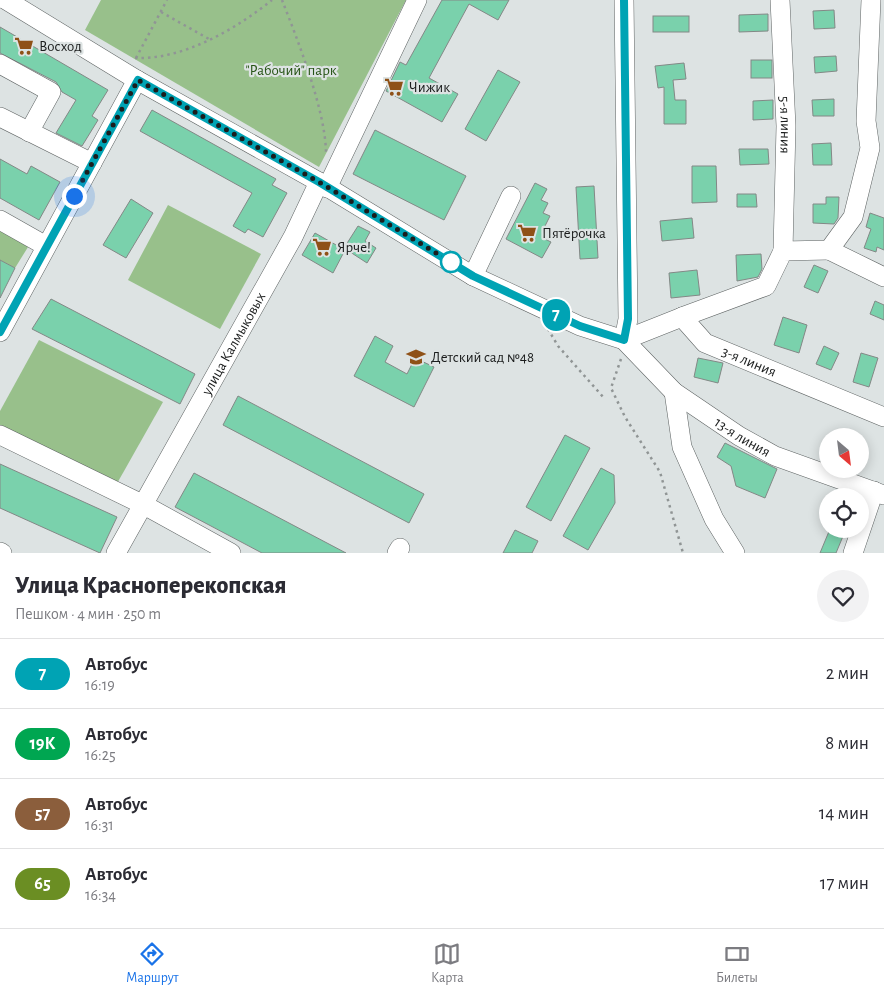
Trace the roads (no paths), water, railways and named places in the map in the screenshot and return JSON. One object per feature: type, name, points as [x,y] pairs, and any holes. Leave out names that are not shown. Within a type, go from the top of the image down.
[{"type":"street","points":[[6,0],[138,80],[323,185],[473,276],[580,326],[624,340],[766,286],[783,251],[829,250],[884,277]]},
{"type":"street","name":"улица Калмыковых","points":[[116,553],[323,185],[417,0]]},
{"type":"street","points":[[624,0],[628,319],[624,340]]},
{"type":"street","name":"5-я линия","points":[[780,0],[786,126],[783,251]]},
{"type":"street","points":[[829,250],[854,217],[870,148],[866,121],[871,0]]},
{"type":"street","points":[[0,64],[51,92],[29,132]]},
{"type":"street","points":[[0,332],[138,80]]},
{"type":"street","points":[[0,117],[92,162]]},
{"type":"street","points":[[866,121],[884,128]]},
{"type":"street","points":[[473,276],[511,196]]},
{"type":"street","points":[[0,220],[46,246]]},
{"type":"street","name":"3-я линия","points":[[682,317],[705,343],[884,418]]},
{"type":"street","name":"13-я линия","points":[[624,340],[674,392],[739,436],[775,456],[879,493]]},
{"type":"street","points":[[674,392],[682,447],[714,519],[735,553]]},
{"type":"street","points":[[0,435],[144,505],[231,553]]},
{"type":"street","points":[[853,553],[879,493]]},
{"type":"place","name":"Восход","points":[[24,46]]},
{"type":"place","name":"Чижик","points":[[394,87]]},
{"type":"place","name":"Пятёрочка","points":[[527,233]]},
{"type":"place","name":"Ярче!","points":[[322,247]]},
{"type":"place","name":"Детский сад №48","points":[[416,357]]},
{"type":"park label","name":"\"Рабочий\" парк","points":[[291,70]]}]
